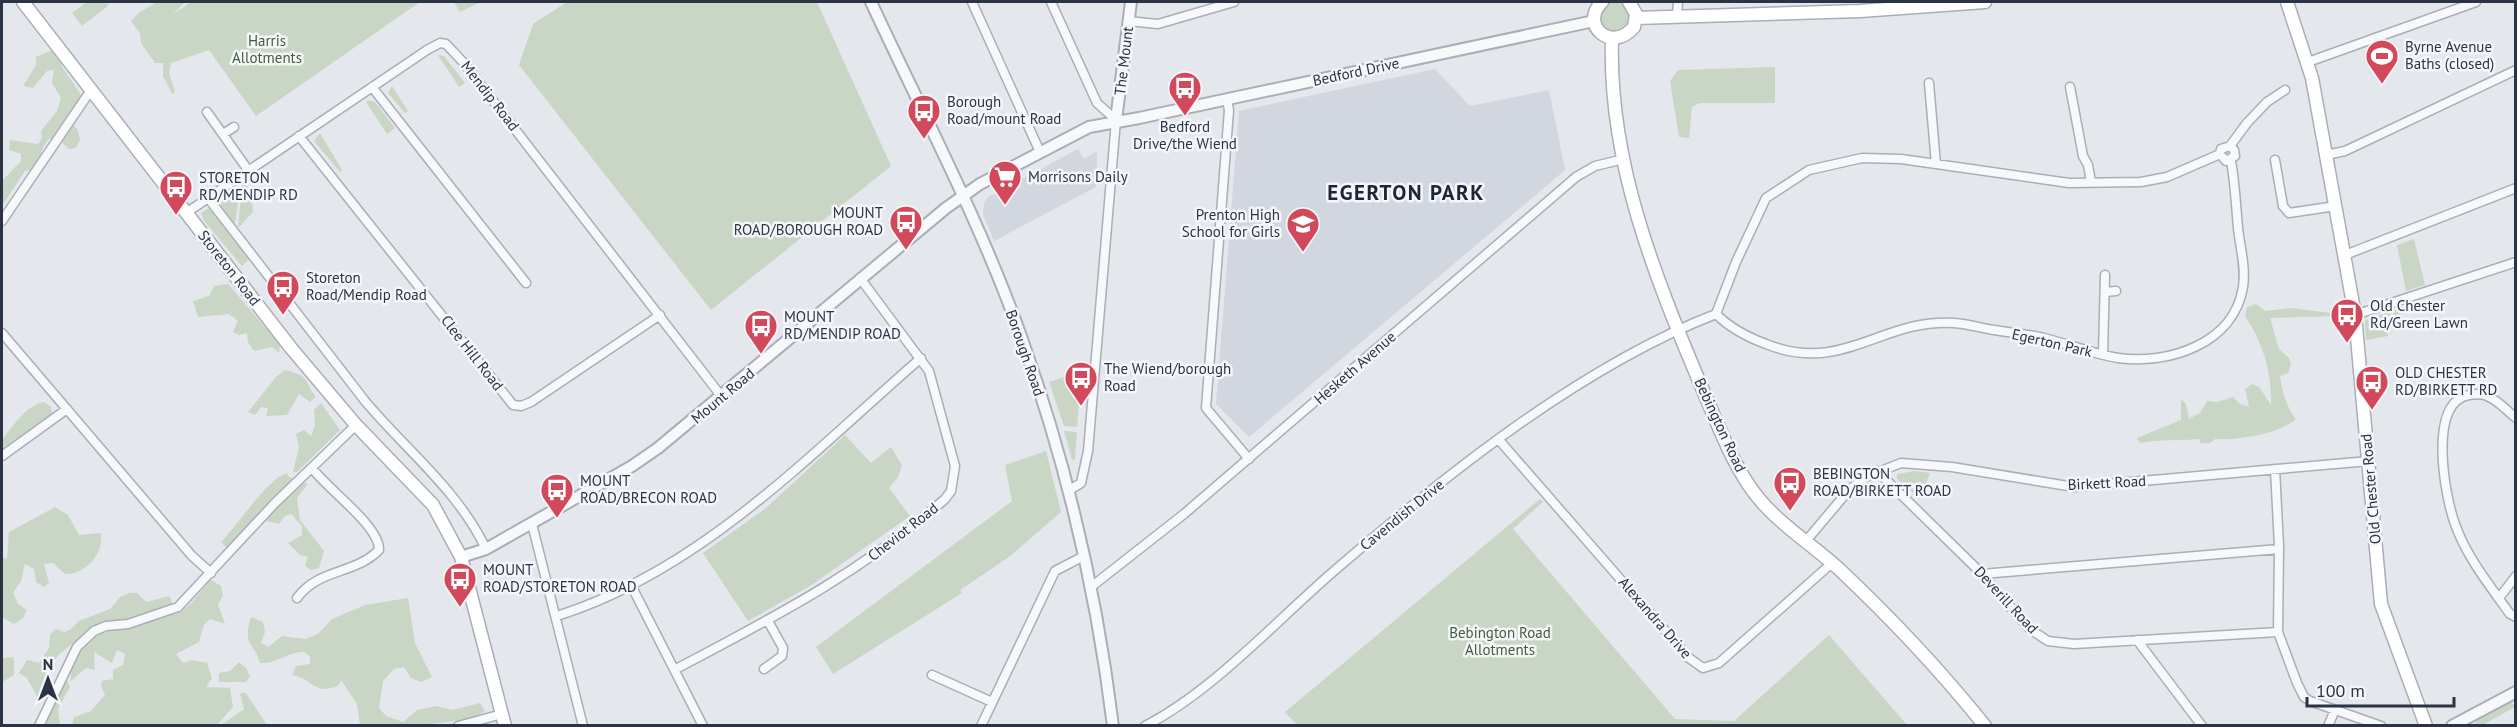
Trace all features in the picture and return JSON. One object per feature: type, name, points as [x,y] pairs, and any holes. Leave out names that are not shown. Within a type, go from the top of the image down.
[{"type":"main road","name":"Storeton Road","points":[[23,2],[291,348],[356,425],[433,505],[460,557]]},
{"type":"main road","points":[[1602,2],[1595,11],[1594,21],[1599,31],[1611,39],[1628,35],[1634,27],[1636,18],[1634,7],[1629,2]]},
{"type":"main road","points":[[1636,18],[1860,11],[1985,2]]},
{"type":"main road","name":"Old Chester Road","points":[[2287,2],[2308,62],[2355,315],[2381,604],[2426,726]]},
{"type":"main road","name":"Bebington Road","points":[[1611,39],[1613,96],[1624,159],[1657,280],[1729,449],[1746,482],[1761,502],[1832,563],[1902,630],[1985,726]]},
{"type":"main road","points":[[460,557],[504,720]]},
{"type":"street","name":"Borough Road","points":[[871,2],[962,197],[1022,340],[1068,491],[1084,556],[1113,726]]},
{"type":"street","points":[[972,2],[1040,152]]},
{"type":"street","points":[[1051,2],[1099,105],[1116,120],[1088,451],[1081,483],[1068,491]]},
{"type":"street","name":"The Mount","points":[[1116,120],[1131,2]]},
{"type":"street","points":[[1128,21],[1158,24],[1222,3],[1234,2]]},
{"type":"street","points":[[1677,16],[1678,2]]},
{"type":"street","points":[[2308,62],[2476,2]]},
{"type":"street","name":"Bedford Drive","points":[[1116,120],[1139,118],[1227,100],[1594,21]]},
{"type":"street","name":"Mendip Road","points":[[186,213],[435,46],[446,44],[453,49],[722,397]]},
{"type":"street","points":[[2326,155],[2345,151],[2516,70]]},
{"type":"street","points":[[1929,83],[1936,164]]},
{"type":"street","points":[[372,87],[526,283]]},
{"type":"street","points":[[2070,87],[2083,156],[2088,165],[2091,182]]},
{"type":"street","points":[[2,221],[91,90]]},
{"type":"street","points":[[1678,329],[1716,314],[1736,261],[1766,198],[1787,182],[1809,170],[1852,159],[1901,159],[2069,183],[2141,182],[2168,177],[2220,154],[2225,146],[2230,146],[2267,102],[2284,90]]},
{"type":"street","points":[[1227,100],[1229,110],[1206,408],[1249,459]]},
{"type":"street","points":[[207,112],[248,170]]},
{"type":"street","name":"Mount Road","points":[[460,557],[486,549],[632,466],[722,397],[860,278],[962,197],[1084,128],[1116,120]]},
{"type":"street","points":[[223,134],[234,127]]},
{"type":"street","name":"Clee Hill Road","points":[[299,136],[513,405],[521,406],[531,402],[660,315]]},
{"type":"street","name":"Egerton Park","points":[[1716,314],[1744,336],[1779,350],[1802,355],[1823,355],[1846,350],[1907,328],[1954,323],[2043,338],[2119,358],[2155,358],[2187,352],[2205,342],[2225,326],[2242,288],[2243,266],[2231,160],[2235,156],[2230,146]]},
{"type":"street","points":[[2220,154],[2221,159],[2231,160]]},
{"type":"street","name":"Hesketh Avenue","points":[[1091,587],[1249,459],[1576,177],[1595,166],[1624,159]]},
{"type":"street","points":[[2275,160],[2283,206],[2289,213],[2336,206]]},
{"type":"street","points":[[2344,255],[2516,188]]},
{"type":"street","name":"Storeton Road","points":[[208,198],[365,401],[392,432],[437,476],[486,549]]},
{"type":"street","points":[[2355,315],[2516,262]]},
{"type":"street","points":[[2103,354],[2105,275]]},
{"type":"street","name":"Cheviot Road","points":[[675,669],[806,600],[885,550],[945,499],[951,490],[955,466],[928,371],[921,358],[860,278]]},
{"type":"street","points":[[2105,292],[2116,291]]},
{"type":"street","name":"Cavendish Drive","points":[[1145,726],[1164,716],[1206,684],[1412,506],[1499,440],[1588,381],[1678,329]]},
{"type":"street","points":[[2,333],[192,556],[211,573]]},
{"type":"street","points":[[557,616],[589,606],[632,587],[675,561],[768,494],[921,358]]},
{"type":"street","points":[[2516,418],[2487,396],[2473,394],[2455,401],[2446,412],[2444,423],[2445,481],[2454,523],[2468,552],[2499,598],[2516,617]]},
{"type":"street","points":[[2,456],[66,409]]},
{"type":"street","points":[[39,726],[76,647],[94,631],[106,626],[150,619],[178,607],[275,503],[356,425]]},
{"type":"street","name":"Alexandra Drive","points":[[1499,440],[1689,658],[1703,668],[1719,663],[1832,563]]},
{"type":"street","name":"Birkett Road","points":[[1806,541],[1849,490],[1877,471],[1901,463],[1921,463],[2074,487],[2369,461]]},
{"type":"street","points":[[297,598],[308,584],[370,559],[379,550],[376,534],[320,479],[312,468]]},
{"type":"street","points":[[2275,469],[2279,549],[2278,632],[2304,697],[2380,726]]},
{"type":"street","name":"Deverill Road","points":[[1877,471],[1982,574],[2030,629],[2048,641],[2074,644],[2278,632]]},
{"type":"street","points":[[532,524],[583,726]]},
{"type":"street","points":[[1982,574],[2279,549]]},
{"type":"street","points":[[981,726],[1055,571],[1084,556]]},
{"type":"street","points":[[2499,598],[2516,576]]},
{"type":"street","points":[[632,587],[703,726]]},
{"type":"street","points":[[764,669],[782,656],[783,648],[768,621]]},
{"type":"street","points":[[2138,640],[2202,726]]},
{"type":"street","points":[[932,675],[992,702]]},
{"type":"street","points":[[2451,726],[2515,694]]},
{"type":"street","points":[[2328,726],[2335,710]]},
{"type":"street","points":[[458,726],[504,720]]},
{"type":"shaded area","name":"Prenton High School for Girls","points":[[1435,69],[1470,106],[1549,90],[1565,170],[1249,437],[1216,404],[1239,111]]},
{"type":"shaded area","points":[[1078,149],[1084,159],[1097,151],[1096,187],[994,241],[983,214],[984,203],[988,197]]},
{"type":"green space","points":[[87,2],[106,2],[109,5],[82,26],[72,13]]},
{"type":"green space","name":"Harris Allotments","points":[[157,2],[185,2],[172,15],[191,2],[420,2],[256,116],[209,50],[171,63],[169,73],[175,92],[172,94],[163,76],[163,63],[155,63],[141,43],[140,33],[131,21],[140,12]]},
{"type":"green space","points":[[454,2],[481,2],[460,12]]},
{"type":"green space","points":[[567,2],[817,2],[891,166],[711,310],[519,65],[533,24]]},
{"type":"green space","points":[[1615,2],[1626,6],[1630,17],[1626,28],[1615,32],[1604,28],[1600,17],[1604,6]]},
{"type":"green space","points":[[50,51],[57,51],[62,67],[86,102],[78,114],[70,114],[67,119],[78,130],[80,140],[76,148],[69,149],[60,140],[49,139],[35,166],[32,170],[25,171],[4,203],[2,201],[2,181],[21,161],[21,154],[9,150],[10,140],[38,144],[42,138],[41,131],[57,111],[61,98],[52,83],[54,70],[47,71],[33,88],[23,86],[36,65],[36,57]]},
{"type":"green space","points":[[438,55],[444,56],[465,83],[459,87]]},
{"type":"green space","points":[[1775,67],[1775,103],[1700,103],[1692,107],[1689,138],[1679,137],[1670,81],[1678,70]]},
{"type":"green space","points":[[392,86],[408,111],[405,113],[388,93]]},
{"type":"green space","points":[[369,100],[375,102],[395,128],[387,134],[366,102]]},
{"type":"green space","points":[[320,133],[342,170],[340,172],[314,141]]},
{"type":"green space","points":[[245,183],[251,191],[253,212],[238,228],[242,185]]},
{"type":"green space","points":[[240,187],[235,224],[221,207],[222,199]]},
{"type":"green space","points":[[209,208],[249,259],[242,266],[204,221],[201,213]]},
{"type":"green space","points":[[2414,239],[2425,285],[2406,291],[2397,245]]},
{"type":"green space","points":[[228,284],[280,345],[279,353],[272,347],[254,351],[248,342],[247,333],[239,335],[233,332],[238,321],[229,314],[198,317],[193,301],[209,296],[214,286]]},
{"type":"green space","points":[[2256,304],[2265,311],[2290,308],[2339,314],[2339,316],[2270,318],[2279,349],[2289,358],[2291,365],[2288,373],[2280,376],[2285,399],[2296,419],[2268,433],[2235,439],[2215,439],[2210,443],[2200,443],[2200,439],[2140,443],[2137,438],[2181,420],[2181,399],[2186,404],[2189,419],[2200,413],[2207,401],[2217,402],[2233,397],[2240,404],[2249,407],[2245,389],[2252,384],[2259,387],[2271,405],[2270,381],[2265,358],[2257,337],[2245,316],[2247,307]]},
{"type":"green space","points":[[2410,305],[2414,307],[2412,312],[2385,317],[2388,336],[2366,340],[2365,320]]},
{"type":"green space","points":[[285,370],[303,377],[316,397],[310,402],[299,394],[287,415],[266,416],[268,408],[261,407],[255,415],[248,412],[276,377]]},
{"type":"green space","points":[[1064,377],[1081,377],[1077,427],[1064,426],[1049,382]]},
{"type":"green space","points":[[44,402],[51,407],[52,415],[2,449],[2,439],[21,417],[32,407]]},
{"type":"green space","points":[[321,403],[340,430],[297,472],[293,472],[299,447],[296,434],[304,430],[311,436],[315,425],[314,410]]},
{"type":"green space","points":[[1064,431],[1077,432],[1075,459],[1072,460]]},
{"type":"green space","points":[[845,435],[871,463],[891,447],[902,465],[898,477],[889,488],[910,516],[810,586],[748,621],[703,553],[766,508]]},
{"type":"green space","points":[[1046,451],[1061,512],[1009,557],[960,590],[962,593],[833,674],[816,647],[1012,501],[1005,465]]},
{"type":"green space","points":[[1915,471],[1930,473],[1920,499],[1897,479],[1897,474]]},
{"type":"green space","points":[[287,473],[289,477],[308,484],[297,498],[300,520],[324,551],[319,568],[311,570],[305,566],[308,557],[300,555],[288,543],[302,535],[302,526],[291,514],[285,516],[279,524],[257,519],[228,549],[221,542],[262,493],[279,477]]},
{"type":"green space","name":"Bebington Road Allotments","points":[[1540,499],[1543,502],[1513,529],[1675,719],[1734,721],[1829,635],[1907,725],[1298,726],[1285,712]]},
{"type":"green space","points":[[55,507],[68,515],[79,535],[101,533],[99,548],[92,562],[79,571],[65,574],[53,563],[44,564],[49,583],[44,587],[36,582],[34,569],[25,564],[21,581],[13,593],[18,604],[27,610],[23,618],[14,624],[2,617],[2,557],[7,559],[9,532]]},
{"type":"green space","points":[[211,580],[221,586],[223,595],[218,605],[225,624],[210,619],[204,625],[199,642],[176,654],[183,663],[192,660],[207,663],[212,678],[206,687],[230,688],[233,707],[217,725],[72,725],[74,717],[91,711],[105,695],[101,687],[102,681],[113,679],[113,670],[123,665],[125,654],[117,650],[112,663],[94,652],[95,670],[86,668],[71,681],[72,662],[80,648],[92,638],[108,630],[162,618],[182,611]]},
{"type":"green space","points":[[129,593],[137,593],[146,602],[169,596],[174,606],[111,625],[89,634],[70,646],[55,660],[44,678],[41,700],[39,700],[27,678],[19,673],[27,660],[39,663],[49,648],[50,635],[55,629],[65,632],[79,621],[110,609],[120,597]]},
{"type":"green space","points":[[408,598],[415,643],[432,677],[421,682],[411,678],[404,667],[394,669],[383,681],[379,708],[386,716],[403,722],[417,710],[436,706],[453,710],[480,703],[485,711],[461,720],[444,722],[360,725],[357,704],[341,680],[339,685],[324,689],[292,675],[296,666],[310,664],[310,657],[305,652],[293,653],[272,662],[260,663],[248,638],[251,617],[263,622],[265,632],[261,643],[268,647],[282,636],[305,639],[318,634],[332,619],[365,605]]},
{"type":"green space","points":[[14,657],[14,675],[2,682],[2,658]]},
{"type":"green space","points":[[239,662],[250,676],[246,682],[219,682],[219,673],[230,671]]},
{"type":"green space","points":[[67,680],[70,687],[58,709],[60,725],[46,726],[49,711],[63,681]]},
{"type":"green space","points":[[245,692],[267,725],[221,725],[244,709],[240,694]]},
{"type":"green space","points":[[2511,701],[2515,707],[2483,725],[2474,725],[2478,719]]},
{"type":"place","name":"Byrne Avenue Baths (closed)","points":[[2382,85]]},
{"type":"place","name":"Bedford Drive/the Wiend","points":[[1185,117]]},
{"type":"place","name":"Borough Road/mount Road","points":[[924,140]]},
{"type":"place","name":"Morrisons Daily","points":[[1005,206]]},
{"type":"place","name":"STORETON RD/MENDIP RD","points":[[176,216]]},
{"type":"place","name":"MOUNT ROAD/BOROUGH ROAD","points":[[906,251]]},
{"type":"place","name":"Prenton High School for Girls","points":[[1303,253]]},
{"type":"place","name":"Storeton Road/Mendip Road","points":[[283,316]]},
{"type":"place","name":"Old Chester Rd/Green Lawn","points":[[2347,344]]},
{"type":"place","name":"MOUNT RD/MENDIP ROAD","points":[[761,355]]},
{"type":"place","name":"The Wiend/borough Road","points":[[1081,407]]},
{"type":"place","name":"OLD CHESTER RD/BIRKETT RD","points":[[2372,411]]},
{"type":"place","name":"BEBINGTON ROAD/BIRKETT ROAD","points":[[1790,512]]},
{"type":"place","name":"MOUNT ROAD/BRECON ROAD","points":[[557,519]]},
{"type":"place","name":"MOUNT ROAD/STORETON ROAD","points":[[460,608]]},
{"type":"district","name":"EGERTON PARK","points":[[1406,193]]}]
